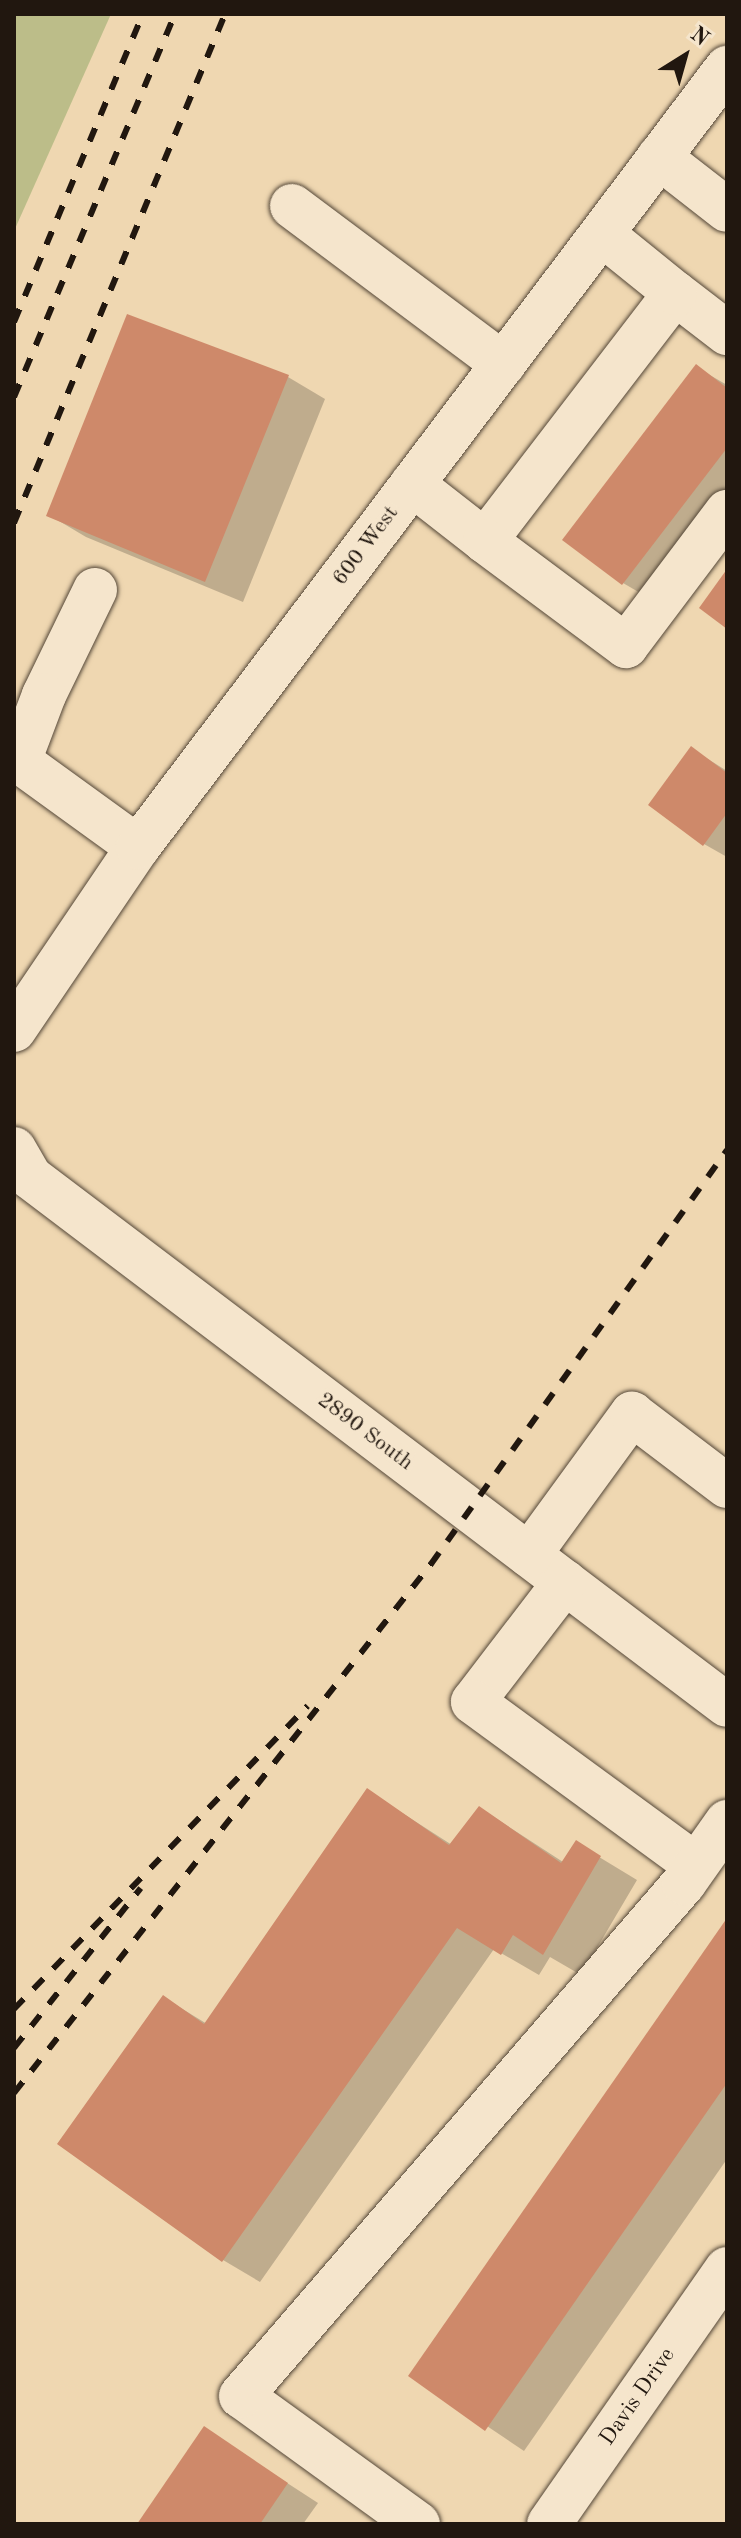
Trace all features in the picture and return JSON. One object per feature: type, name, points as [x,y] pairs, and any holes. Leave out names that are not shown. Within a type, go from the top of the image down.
[{"type":"street","name":"600 West","points":[[14,1030],[138,847],[727,68]]},
{"type":"street","points":[[659,157],[727,210]]},
{"type":"street","points":[[292,206],[503,364]]},
{"type":"street","points":[[602,234],[727,333]]},
{"type":"street","points":[[485,541],[675,293]]},
{"type":"street","points":[[412,484],[626,646],[727,512]]},
{"type":"street","points":[[95,590],[44,695],[19,761],[138,847]]},
{"type":"street","name":"2890 South","points":[[19,1174],[727,1705]]},
{"type":"street","points":[[529,1555],[632,1414],[727,1486]]},
{"type":"street","points":[[565,1582],[473,1702],[696,1865]]},
{"type":"street","points":[[418,2524],[241,2396],[696,1865],[727,1822]]},
{"type":"street","name":"Davis Drive","points":[[549,2524],[727,2269]]},
{"type":"green space","points":[[14,14],[111,14],[14,231]]},
{"type":"building","points":[[127,314],[289,375],[205,582],[46,516]]},
{"type":"building","points":[[696,364],[727,388],[727,448],[622,585],[562,540]]},
{"type":"building","points":[[727,569],[727,629],[699,608]]},
{"type":"building","points":[[691,746],[727,773],[727,813],[703,846],[648,805]]},
{"type":"building","points":[[367,1788],[449,1845],[479,1806],[561,1863],[576,1840],[601,1856],[543,1955],[513,1935],[501,1955],[457,1928],[222,2262],[57,2144],[163,1995],[204,2024]]},
{"type":"building","points":[[727,1918],[727,2083],[485,2431],[408,2376]]},
{"type":"building","points":[[204,2426],[288,2483],[260,2524],[137,2524]]},
{"type":"railway","points":[[14,322],[143,14]]},
{"type":"railway","points":[[14,397],[175,14]]},
{"type":"railway","points":[[14,523],[225,14]]},
{"type":"railway","points":[[14,2093],[431,1564],[727,1150]]},
{"type":"railway","points":[[14,2009],[308,1706]]},
{"type":"railway","points":[[14,2048],[141,1888]]}]
